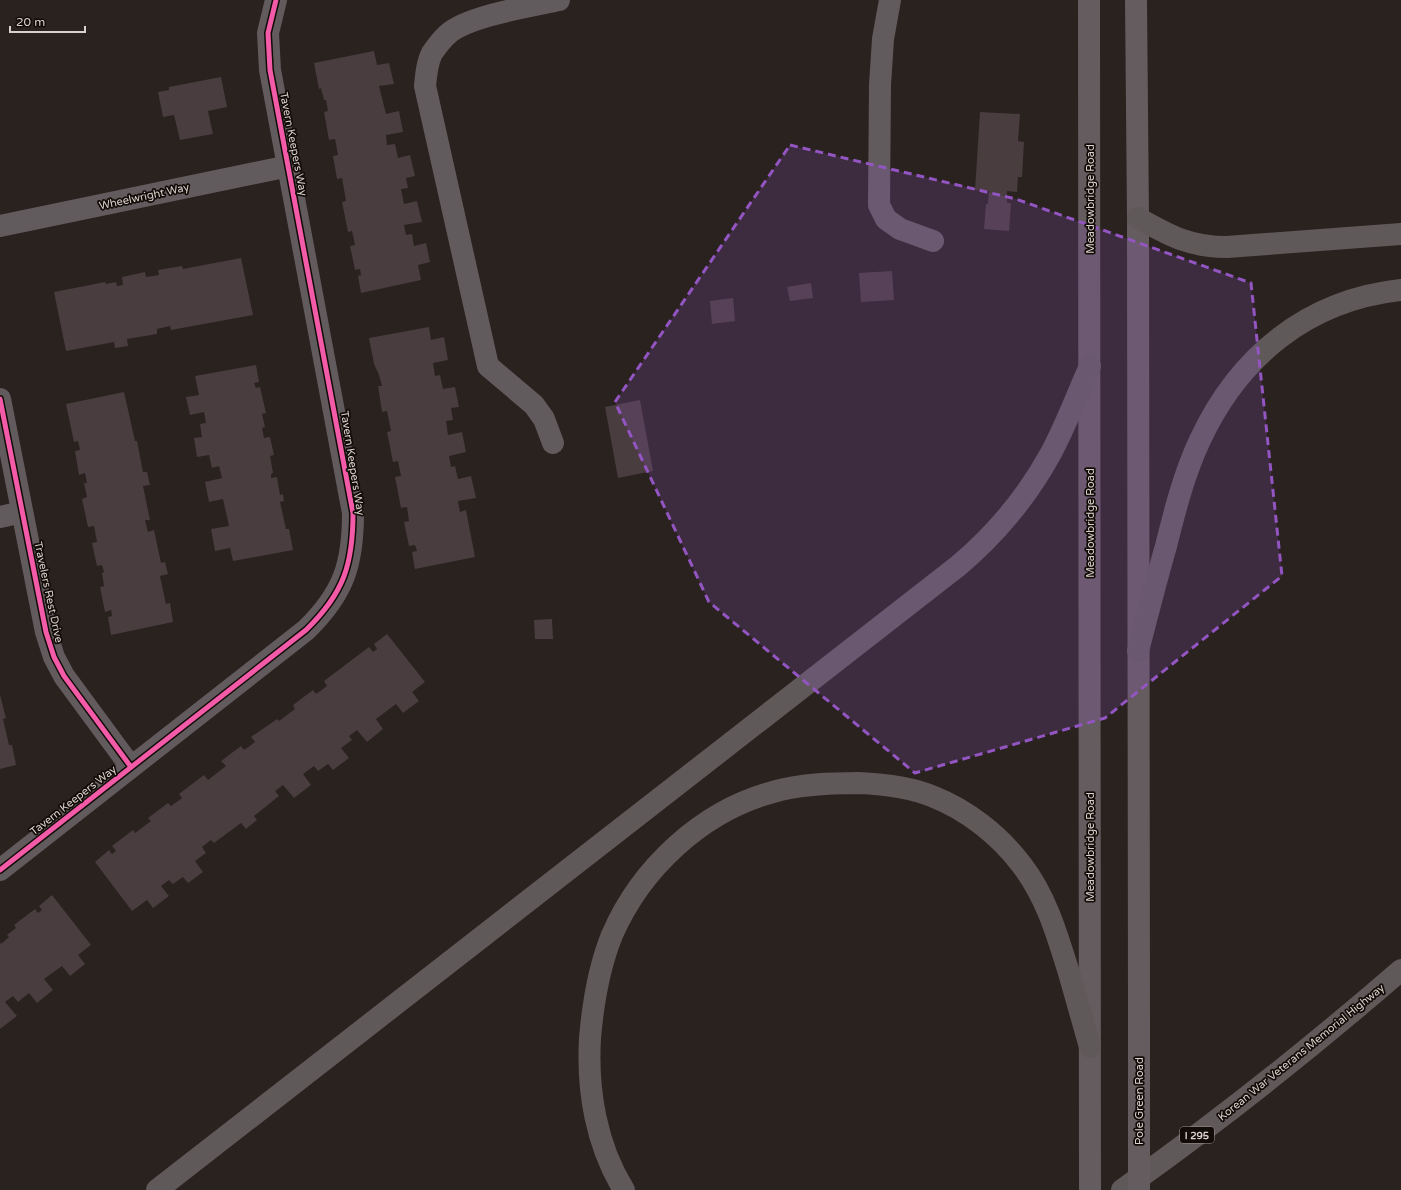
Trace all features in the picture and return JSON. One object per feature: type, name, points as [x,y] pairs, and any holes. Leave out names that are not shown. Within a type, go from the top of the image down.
[{"type":"highway","points":[[1138,218],[1182,240],[1210,247],[1401,234]]},
{"type":"highway","points":[[1138,651],[1175,510],[1185,478],[1200,440],[1215,412],[1232,386],[1255,358],[1308,318],[1342,303],[1378,293],[1401,290]]},
{"type":"highway","points":[[157,1190],[978,550],[993,535],[1011,513],[1037,476],[1051,452],[1090,366]]},
{"type":"highway","points":[[624,1190],[617,1179],[602,1144],[593,1101],[589,1057],[592,1013],[597,985],[612,936],[627,907],[650,874],[678,844],[710,820],[743,802],[772,792],[801,786],[839,783],[872,784],[905,788],[934,796],[981,824],[1004,844],[1021,864],[1045,903],[1055,926],[1090,1047]]},
{"type":"highway","name":"Korean War Veterans Memorial Highway","points":[[1122,1190],[1160,1164],[1270,1079],[1351,1014],[1401,970]]},
{"type":"main road","name":"Meadowbridge Road","points":[[1089,0],[1090,1047]]},
{"type":"main road","points":[[1136,0],[1138,218],[1138,651]]},
{"type":"main road","name":"Pole Green Road","points":[[1138,651],[1139,1190]]},
{"type":"main road","points":[[1090,1047],[1090,1190]]},
{"type":"street","name":"Tavern Keepers Way","points":[[0,870],[306,630],[320,617],[331,602],[342,582],[350,560],[353,538],[353,513],[270,70],[268,33],[276,0]]},
{"type":"street","points":[[553,443],[544,419],[534,405],[488,366],[425,86],[426,70],[432,54],[438,44],[449,33],[480,19],[559,0]]},
{"type":"street","points":[[890,0],[883,39],[880,85],[879,205],[886,219],[900,229],[932,241]]},
{"type":"street","name":"Wheelwright Way","points":[[0,226],[289,166]]},
{"type":"street","name":"Travelers Rest Drive","points":[[0,399],[46,632],[54,657],[64,676],[132,767]]},
{"type":"street","points":[[0,517],[22,512]]},
{"type":"highlighted area","points":[[790,145],[1016,199],[1251,283],[1282,576],[1105,718],[915,773],[709,602],[615,402]]},
{"type":"building","points":[[374,51],[377,65],[389,63],[394,84],[379,86],[386,114],[399,111],[403,132],[386,135],[387,145],[395,144],[398,158],[410,155],[415,176],[406,178],[408,188],[401,189],[404,204],[417,201],[422,222],[404,225],[406,235],[412,234],[414,246],[426,243],[430,262],[418,265],[421,280],[361,293],[358,276],[361,275],[360,269],[355,270],[350,246],[355,245],[352,231],[348,232],[342,202],[346,201],[342,178],[337,179],[333,156],[338,155],[335,139],[329,140],[324,112],[328,111],[326,100],[324,100],[321,88],[319,89],[314,63]]},
{"type":"building","points":[[221,77],[227,107],[208,111],[213,134],[180,140],[174,115],[163,117],[158,92],[169,90],[169,87]]},
{"type":"building","points":[[980,112],[1020,114],[1018,141],[1024,142],[1022,177],[1018,177],[1017,192],[1007,191],[1007,203],[1011,203],[1009,231],[984,229],[986,204],[988,204],[989,191],[975,190]]},
{"type":"building","points":[[241,258],[253,315],[171,330],[170,326],[157,329],[157,334],[127,339],[128,346],[115,348],[114,342],[66,351],[54,292],[105,282],[106,284],[116,282],[117,286],[123,285],[122,277],[145,272],[146,277],[159,275],[158,270],[182,266],[183,269]]},
{"type":"building","points":[[892,271],[894,300],[861,302],[859,273]]},
{"type":"building","points":[[811,283],[813,298],[790,301],[787,287]]},
{"type":"building","points":[[733,298],[735,321],[712,324],[710,301]]},
{"type":"building","points":[[429,327],[431,340],[444,337],[448,360],[433,363],[435,376],[440,375],[443,389],[455,387],[459,407],[451,408],[453,420],[446,421],[448,435],[462,432],[466,452],[449,456],[451,467],[455,466],[458,479],[471,476],[476,498],[458,501],[460,512],[466,510],[475,557],[415,569],[412,552],[417,551],[415,545],[409,546],[404,522],[409,521],[407,507],[401,508],[395,477],[401,476],[398,461],[393,462],[387,432],[391,431],[387,411],[382,412],[378,386],[382,386],[374,364],[369,338]]},
{"type":"building","points":[[256,365],[259,382],[254,383],[256,388],[260,387],[266,413],[262,414],[265,427],[262,428],[264,438],[270,437],[274,455],[270,456],[273,473],[271,474],[271,478],[277,477],[280,495],[283,494],[284,501],[280,502],[286,529],[289,529],[293,550],[233,561],[230,548],[215,551],[211,529],[229,526],[223,499],[209,502],[205,482],[222,478],[219,466],[212,468],[209,455],[197,457],[194,438],[202,437],[200,424],[206,423],[204,412],[190,415],[186,397],[199,395],[195,376]]},
{"type":"building","points":[[124,392],[135,441],[137,441],[143,472],[147,472],[150,485],[143,486],[150,520],[145,520],[148,532],[154,530],[161,563],[165,562],[168,574],[160,576],[166,604],[170,603],[173,622],[111,635],[108,617],[112,616],[111,610],[105,612],[100,587],[104,586],[102,573],[104,572],[102,565],[97,566],[92,543],[97,542],[94,526],[88,527],[82,499],[87,497],[84,483],[87,483],[85,473],[79,475],[75,451],[80,450],[78,441],[74,442],[66,404]]},
{"type":"building","points":[[640,400],[653,471],[618,478],[605,407]]},
{"type":"building","points":[[552,619],[553,639],[535,639],[534,620]]},
{"type":"building","points":[[387,634],[425,682],[412,692],[419,701],[403,713],[396,704],[376,719],[383,729],[367,742],[357,730],[349,736],[352,740],[341,748],[349,758],[333,770],[328,764],[318,771],[314,766],[303,774],[311,785],[294,798],[283,785],[275,791],[279,796],[254,816],[257,820],[246,829],[241,823],[214,843],[211,840],[202,847],[206,853],[195,861],[203,872],[188,883],[183,877],[173,884],[169,880],[161,886],[169,896],[153,908],[147,900],[132,911],[95,862],[109,850],[112,854],[116,851],[112,846],[133,830],[135,833],[151,821],[148,818],[168,803],[171,806],[182,798],[179,794],[204,775],[208,780],[226,766],[221,761],[241,746],[244,750],[255,742],[251,737],[277,719],[279,721],[295,709],[293,705],[313,690],[316,694],[327,686],[324,681],[369,647],[373,652],[377,649],[374,644]]},
{"type":"building","points":[[0,695],[6,718],[3,719],[9,745],[12,745],[16,765],[0,769]]},
{"type":"building","points":[[52,895],[91,945],[78,955],[85,964],[70,976],[62,966],[44,979],[53,990],[37,1003],[29,993],[18,1002],[13,996],[5,1002],[17,1016],[0,1029],[0,942],[1,944],[9,937],[7,935],[16,928],[14,925],[35,909],[38,913],[42,910],[39,906]]},
{"type":"cycle path","points":[[0,870],[306,630],[329,603],[338,590],[344,577],[351,548],[353,513],[270,70],[268,33],[276,0]]},
{"type":"cycle path","points":[[0,399],[46,632],[54,657],[64,676],[131,767]]}]
